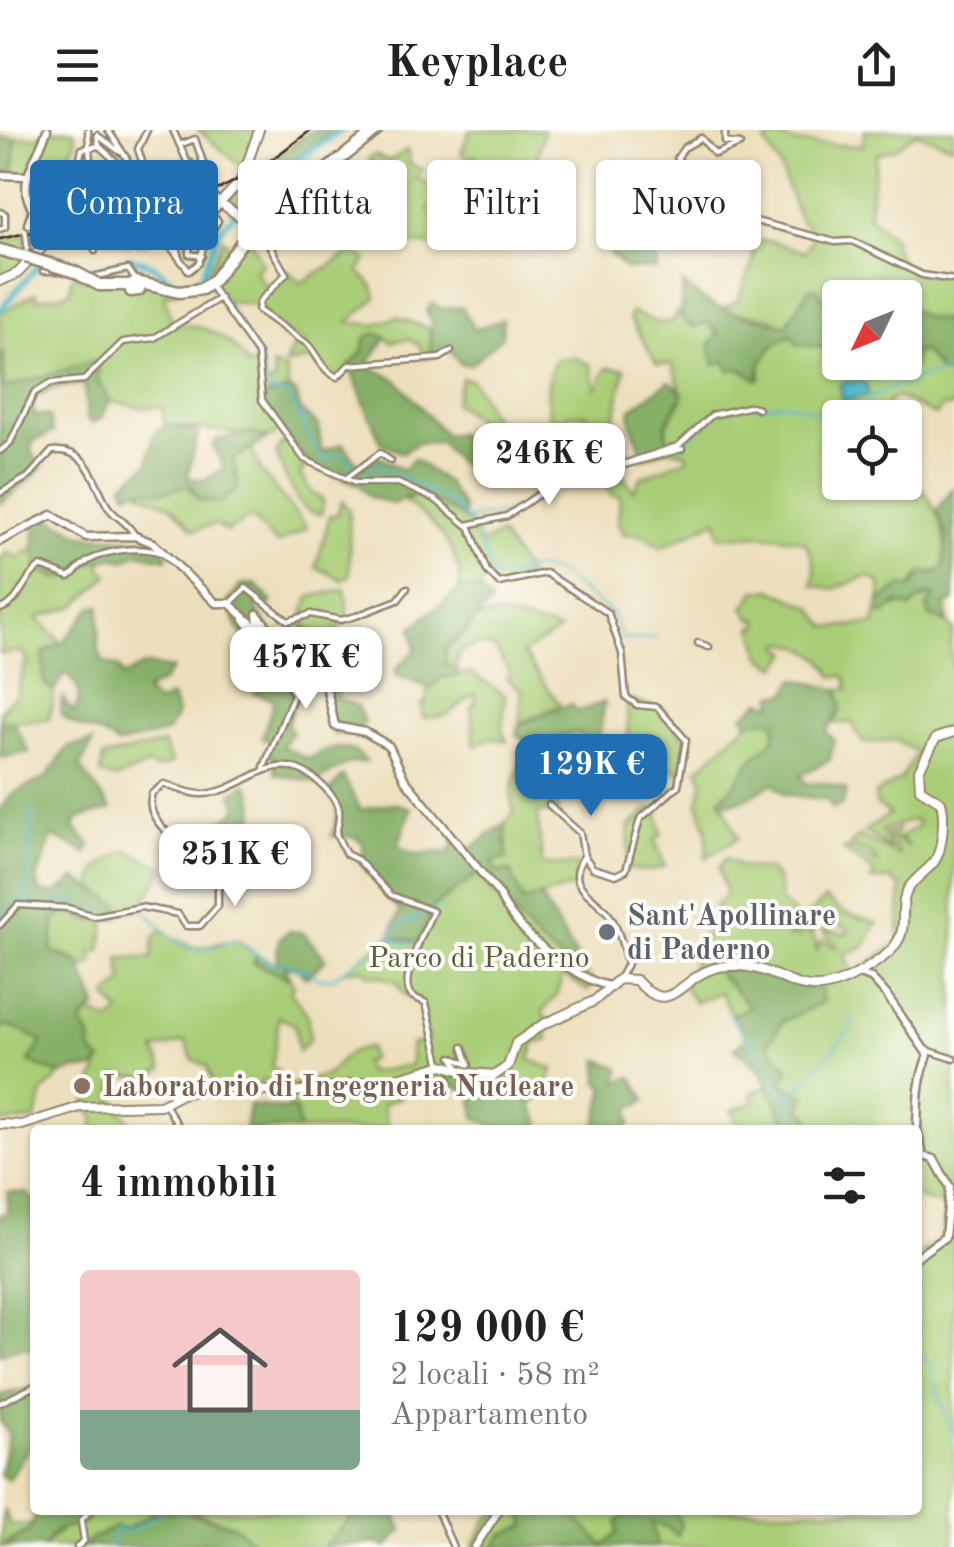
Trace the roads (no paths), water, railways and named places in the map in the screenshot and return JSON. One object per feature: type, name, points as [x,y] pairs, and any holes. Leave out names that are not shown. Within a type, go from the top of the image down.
[{"type":"main road","points":[[340,160],[377,130]]},
{"type":"main road","points":[[218,207],[241,181],[254,132]]},
{"type":"main road","points":[[221,204],[238,216]]},
{"type":"main road","points":[[0,250],[96,281],[189,293],[210,284],[238,250]]},
{"type":"main road","points":[[0,281],[15,274],[40,250]]},
{"type":"main road","points":[[0,1124],[22,1125],[80,1108],[164,1104],[182,1094],[217,1086],[287,1093],[348,1081],[402,1077],[441,1065],[500,1073],[508,1066],[516,1044],[542,1025],[594,1001],[620,979],[636,980],[649,996],[658,998],[677,992],[697,974],[726,966],[754,970],[810,988],[834,987],[896,944],[904,895],[936,858],[942,805],[922,791],[918,776],[936,738],[954,732]]},
{"type":"street","points":[[30,203],[24,193],[27,176],[47,130]]},
{"type":"street","points":[[88,130],[91,160]]},
{"type":"street","points":[[108,130],[120,152]]},
{"type":"street","points":[[142,160],[138,151],[147,130]]},
{"type":"street","points":[[174,130],[190,160]]},
{"type":"street","points":[[725,130],[727,143],[740,144],[715,154],[702,138],[684,148],[677,158],[687,170],[712,184],[734,228],[752,220],[830,241],[852,241],[922,275],[952,279]]},
{"type":"street","points":[[114,160],[99,146],[98,134],[127,159]]},
{"type":"street","points":[[182,144],[194,139],[202,160]]},
{"type":"street","points":[[78,160],[80,152],[99,146]]},
{"type":"street","points":[[0,175],[27,176]]},
{"type":"street","points":[[218,201],[218,221]]},
{"type":"street","points":[[21,206],[30,206]]},
{"type":"street","points":[[0,212],[0,228]]},
{"type":"street","points":[[30,216],[30,259]]},
{"type":"street","points":[[174,250],[189,271],[201,250]]},
{"type":"street","points":[[174,250],[178,257]]},
{"type":"street","points":[[190,250],[189,254],[199,255]]},
{"type":"street","points":[[269,250],[286,274],[260,301],[258,310],[310,346],[320,366],[337,377],[350,364],[434,359],[450,351]]},
{"type":"street","points":[[96,281],[128,269],[135,284]]},
{"type":"street","points":[[44,271],[69,271],[86,279]]},
{"type":"street","points":[[210,284],[258,354],[266,408],[304,459],[350,476],[357,484],[369,480],[400,484],[436,500],[469,524],[494,581],[504,583],[546,573],[604,610],[621,649],[626,697],[637,705],[657,707],[686,740],[678,786],[640,819],[626,870],[611,875],[592,868],[584,856],[580,833],[549,805]]},
{"type":"street","points":[[0,452],[10,444],[34,393],[51,383],[84,380],[123,342],[154,338],[220,298]]},
{"type":"street","points":[[469,524],[508,516],[554,484],[589,480],[608,469],[678,446],[715,414],[752,406],[758,410]]},
{"type":"street","points":[[608,469],[682,449]]},
{"type":"street","points":[[0,493],[28,477],[52,451],[68,452],[89,465],[109,508],[139,538],[168,557],[212,600],[229,603],[259,630],[257,614],[280,642],[298,644],[323,671],[335,726],[360,730],[389,746],[405,780],[499,894],[506,912],[583,980],[609,986]]},
{"type":"street","points":[[350,476],[380,453],[391,461]]},
{"type":"street","points":[[0,541],[52,515],[86,536],[139,538]]},
{"type":"street","points":[[0,609],[14,601],[41,566],[69,577],[83,564],[107,553],[140,547],[168,557]]},
{"type":"street","points":[[229,603],[246,588],[288,621],[316,614],[341,620],[398,600],[406,588]]},
{"type":"street","points":[[229,603],[290,682],[294,694],[264,768]]},
{"type":"street","points":[[698,643],[709,647]]},
{"type":"street","points":[[0,925],[18,905],[68,908],[94,916],[141,907],[178,914],[186,926],[200,926],[218,906],[218,888],[243,873],[246,855],[230,831],[186,838],[167,830],[152,814],[150,797],[164,784],[205,794],[264,768],[286,765],[313,777],[340,803],[342,819],[336,834],[346,854],[358,860],[391,895],[432,910],[410,965],[407,986],[412,996],[426,1003],[441,1065]]},
{"type":"street","points":[[584,856],[576,873],[577,884],[612,920],[627,964],[620,979]]},
{"type":"street","points":[[858,974],[871,978],[886,994],[911,1037],[928,1057],[917,1080],[921,1108],[918,1125]]},
{"type":"street","points":[[459,1070],[450,1059],[469,1065],[463,1047]]},
{"type":"street","points":[[924,1049],[954,1059]]},
{"type":"street","points":[[164,1104],[178,1125]]},
{"type":"street","points":[[922,1152],[934,1159],[950,1187],[946,1235],[922,1253]]},
{"type":"street","points":[[0,1403],[30,1388]]},
{"type":"street","points":[[77,1547],[84,1540],[81,1522],[86,1515]]},
{"type":"street","points":[[439,1515],[454,1547]]},
{"type":"street","points":[[475,1547],[496,1515]]},
{"type":"water","points":[[865,382],[869,394],[842,400],[840,384]]},
{"type":"waterway","points":[[0,310],[43,260],[53,256],[77,263],[85,272],[131,258],[152,265],[178,285],[192,284],[202,275],[220,229],[239,210],[263,196],[299,159],[342,130]]},
{"type":"waterway","points":[[215,286],[239,323]]},
{"type":"waterway","points":[[260,354],[268,391],[287,395],[320,454],[326,461],[340,454],[349,458],[351,472]]},
{"type":"waterway","points":[[755,406],[785,403],[831,412],[925,376],[954,372]]},
{"type":"waterway","points":[[680,447],[717,412],[742,407]]},
{"type":"waterway","points":[[353,476],[359,478],[379,464],[456,508],[475,531],[494,575],[508,578],[534,568],[559,573],[612,614],[623,640],[657,638]]},
{"type":"waterway","points":[[467,521],[516,509],[572,472],[583,469],[591,473],[598,467],[606,468]]},
{"type":"waterway","points":[[21,901],[26,893],[32,812]]},
{"type":"waterway","points":[[0,920],[19,901],[35,905]]},
{"type":"waterway","points":[[52,905],[74,901],[87,911],[102,913]]},
{"type":"waterway","points":[[144,910],[187,947],[205,950],[237,939],[267,962],[292,965],[321,979],[333,978],[389,939],[394,929],[441,906]]},
{"type":"waterway","points":[[389,939],[412,944]]},
{"type":"waterway","points":[[729,1014],[789,1098]]},
{"type":"waterway","points":[[794,1125],[789,1098],[850,1030],[854,1017]]},
{"type":"waterway","points":[[922,1357],[933,1369],[954,1443]]},
{"type":"waterway","points":[[110,1547],[114,1531],[132,1531],[156,1515]]},
{"type":"railway","points":[[0,239],[217,190],[259,169],[311,130]]},
{"type":"place","name":"Sant'Apollinare di Paderno","points":[[607,932]]},
{"type":"place","name":"Laboratorio di Ingegneria Nucleare","points":[[82,1086]]},
{"type":"park label","name":"Parco di Paderno","points":[[479,957]]}]
